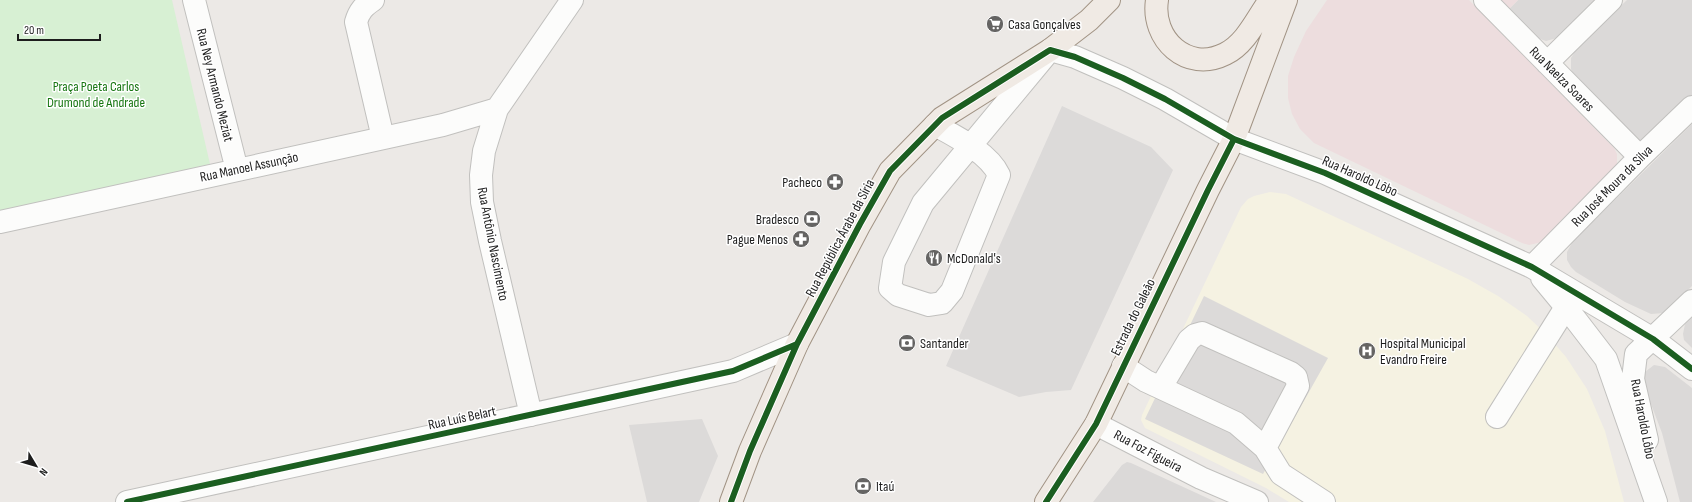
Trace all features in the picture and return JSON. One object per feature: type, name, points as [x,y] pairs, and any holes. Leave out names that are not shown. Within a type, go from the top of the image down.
[{"type":"main road","points":[[1050,50],[1090,20],[1110,0]]},
{"type":"main road","points":[[1157,0],[1156,21],[1160,32],[1167,42],[1176,50],[1187,56],[1199,59],[1212,58],[1225,54],[1235,48],[1244,38],[1270,0]]},
{"type":"main road","name":"Estrada do Galeão","points":[[1046,502],[1096,424],[1234,139],[1286,0]]},
{"type":"main road","name":"Rua República Árabe da Síria","points":[[731,502],[750,451],[797,344],[860,224],[890,171],[942,118],[1050,50]]},
{"type":"street","name":"Rua Ney Armando Meziat","points":[[194,0],[236,170]]},
{"type":"street","points":[[373,0],[365,5],[359,13],[356,22],[384,138]]},
{"type":"street","name":"Rua Antônio Nascimento","points":[[531,415],[490,241],[482,202],[481,175],[484,151],[498,109],[572,0]]},
{"type":"street","name":"Rua Naelza Soares","points":[[1485,0],[1640,157]]},
{"type":"street","points":[[1546,63],[1611,0]]},
{"type":"street","points":[[934,125],[971,145],[996,168],[998,175],[952,291],[942,303],[929,305],[898,295],[890,288],[894,262],[923,204],[971,145],[1050,50]]},
{"type":"street","name":"Rua Haroldo Lôbo","points":[[1050,50],[1075,57],[1123,78],[1165,99],[1234,139],[1325,173],[1532,267],[1653,339],[1636,354],[1633,379],[1660,502]]},
{"type":"street","name":"Rua José Moura da Silva","points":[[1532,267],[1640,157],[1692,107]]},
{"type":"street","name":"Rua Manoel Assunção","points":[[0,222],[443,125],[498,109]]},
{"type":"street","name":"Rua Haroldo Lôbo","points":[[1532,267],[1566,307],[1606,359],[1656,502]]},
{"type":"street","points":[[1692,301],[1653,339],[1692,369]]},
{"type":"street","points":[[1497,417],[1566,307]]},
{"type":"street","points":[[1161,387],[1189,340],[1195,335],[1202,333],[1292,373],[1296,377],[1298,386],[1265,448]]},
{"type":"street","name":"Rua Luís Belart","points":[[127,502],[733,372],[797,344]]},
{"type":"street","points":[[1123,366],[1146,381],[1236,423],[1265,448],[1281,474],[1324,502]]},
{"type":"street","name":"Rua Foz Figueira","points":[[1096,424],[1201,478],[1257,502]]},
{"type":"shaded area","points":[[1327,0],[1469,0],[1614,148],[1617,154],[1617,166],[1542,242],[1529,245],[1314,143],[1300,129],[1292,114],[1288,98],[1288,76],[1294,57],[1306,31]]},
{"type":"shaded area","points":[[1499,0],[1518,0],[1508,10]]},
{"type":"shaded area","points":[[1518,0],[1596,0],[1557,38],[1546,41],[1537,38],[1508,10]]},
{"type":"shaded area","points":[[1627,0],[1692,0],[1692,95],[1648,138],[1643,140],[1639,140],[1573,75],[1571,69],[1571,58],[1577,48]]},
{"type":"shaded area","points":[[1062,106],[1151,147],[1173,170],[1071,390],[1046,392],[1019,397],[946,366]]},
{"type":"shaded area","points":[[1692,124],[1692,286],[1664,313],[1651,314],[1625,302],[1576,272],[1567,260],[1567,252],[1573,241]]},
{"type":"shaded area","name":"Hospital Municipal Evandro Freire","points":[[1270,192],[1286,194],[1468,279],[1498,296],[1527,316],[1546,334],[1566,357],[1587,389],[1605,431],[1624,502],[1289,502],[1266,488],[1145,428],[1141,420],[1142,415],[1241,207],[1248,199]]},
{"type":"shaded area","points":[[1204,296],[1328,358],[1263,474],[1145,419]]},
{"type":"shaded area","points":[[1692,316],[1692,348],[1684,340],[1683,334],[1685,324]]},
{"type":"shaded area","points":[[1654,365],[1665,367],[1692,388],[1692,502],[1680,502],[1662,433],[1643,383],[1645,372]]},
{"type":"shaded area","points":[[702,419],[718,456],[699,502],[647,502],[629,425]]},
{"type":"shaded area","points":[[1127,462],[1216,502],[1093,502],[1122,465]]},
{"type":"green space","name":"Praça Poeta Carlos Drumond de Andrade","points":[[0,0],[172,0],[210,164],[0,214]]},
{"type":"cycle path","points":[[731,502],[750,451],[797,344],[860,224],[890,171],[942,118],[1050,50],[1075,57],[1123,78],[1165,99],[1234,139],[1325,173],[1532,267],[1653,339],[1692,369]]},
{"type":"cycle path","points":[[1046,502],[1096,424],[1234,139]]},
{"type":"cycle path","points":[[127,502],[733,371],[797,344]]},
{"type":"place","name":"Casa Gonçalves","points":[[995,24]]},
{"type":"place","name":"Pacheco","points":[[835,182]]},
{"type":"place","name":"Bradesco","points":[[812,219]]},
{"type":"place","name":"Pague Menos","points":[[801,239]]},
{"type":"place","name":"McDonald's","points":[[934,258]]},
{"type":"place","name":"Santander","points":[[907,343]]},
{"type":"place","name":"Hospital Municipal Evandro Freire","points":[[1367,351]]},
{"type":"place","name":"Itaú","points":[[863,486]]}]
